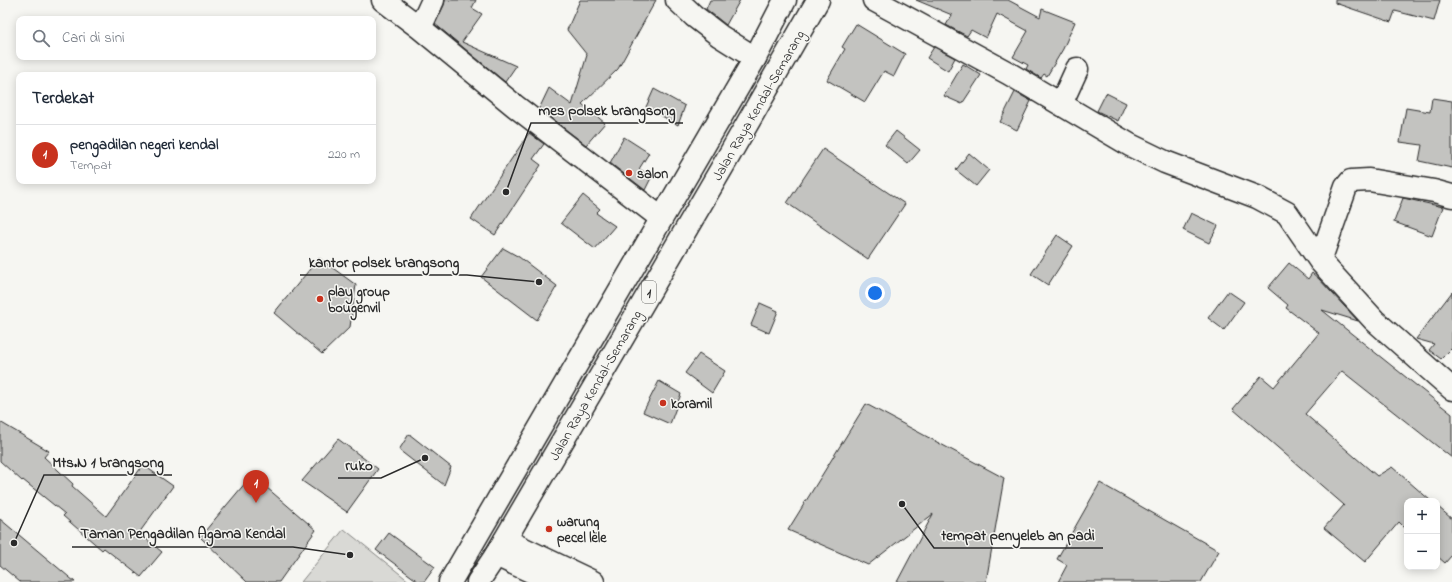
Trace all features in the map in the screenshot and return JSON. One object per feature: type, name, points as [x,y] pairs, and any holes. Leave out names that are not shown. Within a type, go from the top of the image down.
[{"type":"main road","points":[[383,0],[420,28],[515,106],[662,218]]},
{"type":"main road","points":[[420,28],[433,0]]},
{"type":"main road","points":[[677,0],[694,16],[720,36],[755,58]]},
{"type":"main road","name":"Jalan Raya Kendal-Semarang","points":[[450,582],[755,58],[785,0]]},
{"type":"main road","name":"Jalan Raya Kendal-Semarang","points":[[478,582],[500,547],[818,0]]},
{"type":"main road","points":[[874,0],[1008,73],[1130,145],[1165,162],[1257,196],[1287,213],[1320,261],[1374,320],[1452,389]]},
{"type":"main road","points":[[1060,104],[1077,69]]},
{"type":"main road","points":[[1320,261],[1346,186],[1351,181],[1369,180],[1434,191],[1452,196]]},
{"type":"main road","points":[[500,547],[554,582]]},
{"type":"main road","points":[[500,547],[593,582]]},
{"type":"shaded area","points":[[344,529],[410,582],[301,582]]},
{"type":"building","points":[[445,0],[476,0],[472,8],[482,14],[462,42],[516,66],[505,82],[435,24]]},
{"type":"building","points":[[580,0],[656,0],[618,69],[582,104],[605,123],[586,145],[539,109],[549,88],[572,105],[587,55],[567,30]]},
{"type":"building","points":[[710,0],[740,0],[726,25],[706,9]]},
{"type":"building","points":[[916,0],[1008,0],[1040,17],[1042,9],[1075,22],[1063,49],[1047,76],[1044,74],[1041,78],[1026,69],[1028,65],[1013,57],[1028,31],[997,14],[986,38],[971,30],[967,36],[946,25],[952,15]]},
{"type":"building","points":[[1335,0],[1440,0],[1434,21],[1395,11],[1391,22],[1335,3]]},
{"type":"building","points":[[856,24],[905,54],[894,76],[884,71],[865,102],[827,80],[845,49],[842,47]]},
{"type":"building","points":[[934,47],[955,58],[948,71],[927,58]]},
{"type":"building","points":[[963,64],[981,75],[962,104],[944,96]]},
{"type":"building","points":[[654,89],[685,106],[678,125],[646,107]]},
{"type":"building","points":[[1015,92],[1031,101],[1017,130],[1000,122]]},
{"type":"building","points":[[1106,93],[1126,103],[1118,121],[1097,111]]},
{"type":"building","points":[[1432,98],[1452,101],[1452,168],[1419,161],[1422,145],[1400,142],[1406,108],[1430,112]]},
{"type":"building","points":[[896,131],[920,150],[908,164],[885,145]]},
{"type":"building","points":[[529,133],[544,144],[533,159],[541,165],[495,235],[471,219]]},
{"type":"building","points":[[624,137],[649,153],[639,169],[652,176],[645,190],[610,163]]},
{"type":"building","points":[[823,149],[905,204],[868,259],[787,203]]},
{"type":"building","points":[[969,153],[989,170],[976,186],[956,170]]},
{"type":"building","points":[[583,195],[600,209],[596,213],[615,226],[595,249],[561,223]]},
{"type":"building","points":[[1403,198],[1443,207],[1432,236],[1394,222]]},
{"type":"building","points":[[1191,213],[1218,226],[1209,243],[1183,230]]},
{"type":"building","points":[[1057,235],[1073,246],[1048,285],[1031,274]]},
{"type":"building","points":[[503,248],[519,257],[557,286],[537,320],[481,277]]},
{"type":"building","name":"play group bougenvil","points":[[319,258],[356,285],[350,327],[322,354],[274,313]]},
{"type":"building","points":[[1289,263],[1308,279],[1312,273],[1358,321],[1322,310],[1452,414],[1452,458],[1342,371],[1305,414],[1377,476],[1392,467],[1428,498],[1404,498],[1404,527],[1399,522],[1365,562],[1324,528],[1344,505],[1233,409],[1261,376],[1274,387],[1319,333],[1286,308],[1288,305],[1268,288]]},
{"type":"building","points":[[1228,291],[1244,302],[1224,330],[1208,318]]},
{"type":"building","points":[[1452,292],[1452,350],[1451,349],[1441,359],[1429,350],[1434,344],[1416,339]]},
{"type":"building","points":[[760,303],[778,311],[769,333],[751,325]]},
{"type":"building","name":"koramil","points":[[699,354],[725,371],[712,393],[685,373]]},
{"type":"building","name":"koramil","points":[[659,381],[681,394],[670,424],[643,412]]},
{"type":"building","points":[[866,404],[1004,478],[986,582],[897,582],[933,514],[868,565],[788,530]]},
{"type":"building","points":[[0,422],[49,451],[44,457],[73,484],[72,486],[106,516],[143,465],[173,486],[139,533],[162,552],[141,577],[104,548],[102,550],[63,516],[65,514],[23,480],[22,481],[0,461]]},
{"type":"building","points":[[409,434],[451,467],[444,485],[399,450]]},
{"type":"building","points":[[338,439],[378,469],[347,512],[302,481]]},
{"type":"building","points":[[252,475],[316,530],[279,582],[247,582],[200,537]]},
{"type":"building","points":[[1100,483],[1219,551],[1201,582],[1058,582],[1067,565],[1057,559]]},
{"type":"building","points":[[1440,509],[1452,519],[1452,555],[1445,563],[1440,559]]},
{"type":"building","points":[[0,519],[75,582],[20,582],[0,565]]},
{"type":"building","points":[[389,533],[435,567],[424,582],[419,582],[376,550]]},
{"type":"place","name":"salon","points":[[629,173]]},
{"type":"place","name":"mes polsek brangsong","points":[[506,192]]},
{"type":"place","name":"kantor polsek brangsong","points":[[539,282]]},
{"type":"place","name":"play group bougenvil","points":[[320,299]]},
{"type":"place","name":"koramil","points":[[663,403]]},
{"type":"place","name":"ruko","points":[[425,458]]},
{"type":"place","name":"pengadilan negeri kendal","points":[[256,503]]},
{"type":"place","name":"tempat penyeleb an padi","points":[[902,504]]},
{"type":"place","name":"warung pecel lele","points":[[549,529]]},
{"type":"place","name":"Mts.N 1 brangsong","points":[[14,543]]},
{"type":"place","name":"Taman Pengadilan Agama Kendal","points":[[350,555]]}]
